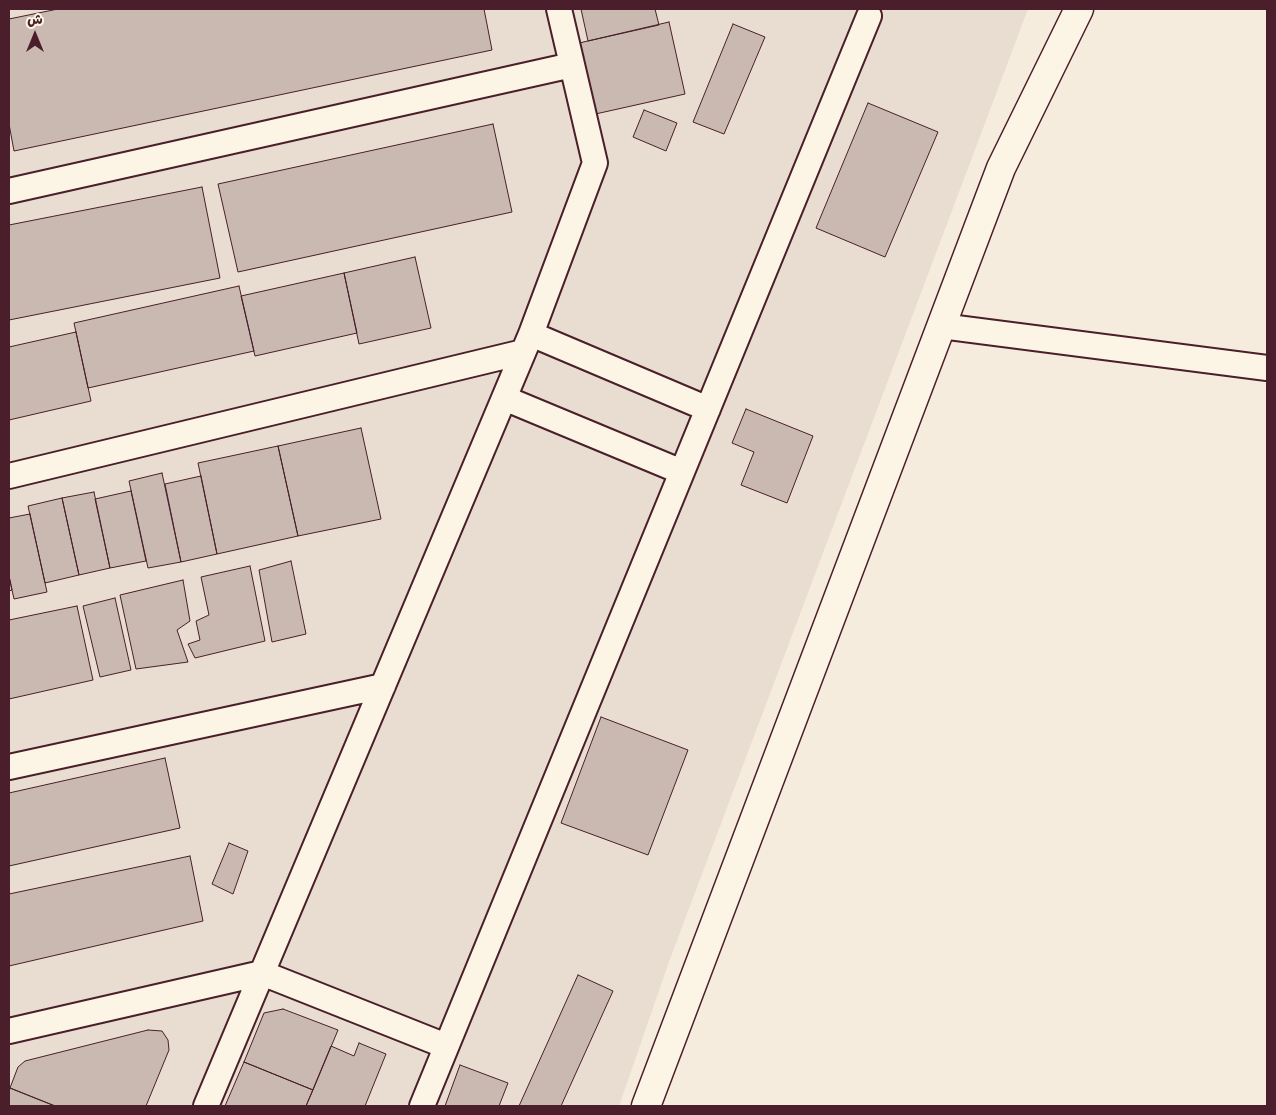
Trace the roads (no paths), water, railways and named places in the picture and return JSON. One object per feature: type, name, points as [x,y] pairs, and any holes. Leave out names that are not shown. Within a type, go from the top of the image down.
[{"type":"main road","points":[[646,1106],[1001,168],[1079,9]]},
{"type":"street","points":[[206,1106],[527,343],[595,163],[559,9]]},
{"type":"street","points":[[422,1106],[869,16]]},
{"type":"street","points":[[9,191],[572,65]]},
{"type":"street","points":[[941,326],[1267,368]]},
{"type":"street","points":[[9,476],[527,343],[708,409]]},
{"type":"street","points":[[504,398],[682,472]]},
{"type":"street","points":[[9,767],[383,686]]},
{"type":"street","points":[[9,1031],[262,973],[446,1046]]}]
